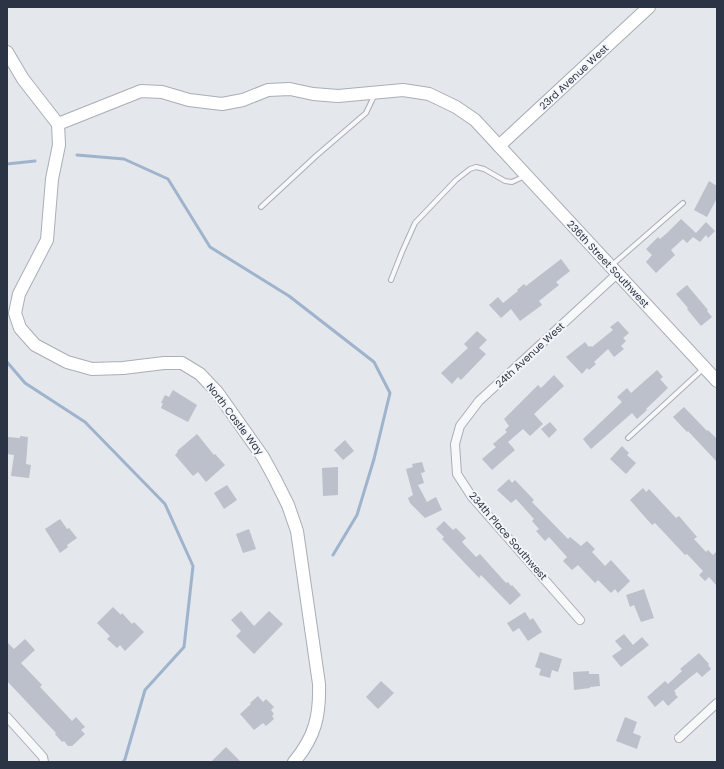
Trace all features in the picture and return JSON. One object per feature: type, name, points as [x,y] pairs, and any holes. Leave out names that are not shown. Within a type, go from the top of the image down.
[{"type":"street","name":"23rd Avenue West","points":[[499,146],[649,7]]},
{"type":"street","points":[[7,52],[23,78],[58,124]]},
{"type":"street","name":"236th Street Southwest","points":[[58,124],[141,91],[162,92],[189,100],[222,104],[243,100],[268,90],[290,89],[313,94],[338,96],[403,90],[429,94],[456,107],[475,120],[717,381]]},
{"type":"street","name":"North Castle Way","points":[[58,124],[59,145],[52,179],[46,240],[19,294],[16,313],[20,328],[36,345],[67,362],[92,369],[182,363],[200,374],[217,392],[263,456],[288,505],[297,531],[319,684],[320,703],[314,733],[294,762]]},
{"type":"street","name":"24th Avenue West","points":[[456,444],[460,426],[479,402],[614,270]]},
{"type":"street","name":"234th Place Southwest","points":[[456,444],[457,474],[472,497],[580,620]]},
{"type":"street","points":[[679,738],[717,703]]},
{"type":"street","points":[[7,717],[44,757],[44,762]]},
{"type":"lane","points":[[261,207],[316,156],[366,113],[375,92]]},
{"type":"lane","points":[[391,280],[415,223],[456,180],[470,169],[484,169],[505,181],[512,182],[525,175]]},
{"type":"lane","points":[[614,270],[683,203]]},
{"type":"lane","points":[[628,438],[704,367]]},
{"type":"building","points":[[709,181],[717,186],[717,198],[707,217],[694,210]]},
{"type":"building","points":[[681,219],[696,233],[706,222],[715,231],[708,238],[706,235],[700,242],[693,237],[687,243],[683,239],[671,250],[675,255],[656,273],[646,262],[652,255],[646,249],[658,237],[660,239],[667,233]]},
{"type":"building","points":[[561,259],[570,271],[556,282],[559,285],[539,301],[542,305],[520,321],[511,309],[501,318],[489,305],[498,297],[503,303],[524,284],[526,286]]},
{"type":"building","points":[[687,285],[712,317],[701,326],[676,294]]},
{"type":"building","points":[[618,321],[629,333],[623,338],[626,341],[621,346],[624,349],[614,357],[608,349],[594,362],[596,364],[589,370],[587,368],[582,374],[566,357],[585,342],[589,347],[592,347],[613,330],[610,327]]},
{"type":"building","points":[[477,331],[487,340],[479,348],[486,354],[461,380],[458,377],[452,384],[441,373],[468,348],[464,344]]},
{"type":"building","points":[[657,370],[663,377],[660,379],[668,388],[637,419],[632,413],[591,449],[583,439],[622,402],[617,397],[627,388],[631,393]]},
{"type":"building","points":[[554,375],[564,386],[534,414],[543,424],[530,436],[523,429],[508,442],[515,450],[492,470],[482,459],[496,447],[493,444],[507,432],[505,430],[509,426],[504,419],[538,385],[541,388]]},
{"type":"building","points":[[173,390],[197,405],[188,422],[161,408],[163,403],[161,403],[165,395],[169,397]]},
{"type":"building","points":[[684,407],[707,431],[708,430],[717,439],[717,462],[673,417]]},
{"type":"building","points":[[550,422],[557,430],[549,438],[541,429]]},
{"type":"building","points":[[197,434],[214,455],[215,454],[225,465],[206,482],[198,472],[193,476],[175,455],[178,452],[177,451]]},
{"type":"building","points":[[20,436],[28,437],[26,464],[31,465],[29,478],[11,476],[14,455],[7,454],[7,437],[20,438]]},
{"type":"building","points":[[345,440],[354,451],[343,460],[334,450]]},
{"type":"building","points":[[622,446],[629,453],[627,455],[636,463],[626,474],[610,459]]},
{"type":"building","points":[[422,462],[425,472],[421,473],[424,483],[418,485],[427,502],[436,497],[442,510],[425,518],[410,503],[408,498],[413,495],[406,469],[413,467],[412,464]]},
{"type":"building","points":[[338,467],[338,495],[323,496],[322,468]]},
{"type":"building","points":[[509,479],[512,483],[515,480],[534,500],[532,502],[568,539],[570,537],[581,546],[587,541],[595,549],[592,552],[605,566],[611,560],[630,581],[618,593],[615,589],[611,593],[598,580],[595,583],[578,565],[572,570],[563,561],[567,557],[549,537],[545,541],[536,531],[539,529],[532,521],[534,519],[516,499],[511,503],[497,490]]},
{"type":"building","points":[[227,485],[237,500],[224,509],[214,493]]},
{"type":"building","points":[[643,488],[646,492],[649,489],[676,518],[679,516],[697,537],[694,539],[706,552],[708,550],[713,555],[717,551],[717,586],[709,577],[705,581],[699,575],[703,571],[687,554],[685,555],[655,523],[652,525],[630,500]]},
{"type":"building","points":[[60,519],[67,529],[69,528],[77,538],[67,545],[68,547],[60,553],[45,529]]},
{"type":"building","points":[[444,521],[453,530],[456,528],[466,538],[462,542],[476,557],[480,554],[506,583],[508,582],[511,586],[512,585],[521,595],[510,605],[481,575],[479,578],[442,539],[444,537],[436,529]]},
{"type":"building","points":[[249,529],[256,549],[243,553],[236,534]]},
{"type":"building","points":[[644,589],[654,618],[641,622],[634,605],[630,607],[626,595]]},
{"type":"building","points":[[113,607],[121,615],[122,613],[132,624],[134,622],[144,632],[125,651],[120,645],[117,648],[107,639],[110,636],[97,623]]},
{"type":"building","points":[[241,611],[254,626],[269,611],[283,624],[254,654],[236,636],[241,631],[231,620]]},
{"type":"building","points":[[525,612],[530,620],[533,618],[542,632],[528,641],[519,628],[513,632],[507,623]]},
{"type":"building","points":[[624,634],[633,645],[642,637],[649,645],[621,667],[612,656],[622,649],[615,641]]},
{"type":"building","points":[[25,639],[35,650],[21,663],[42,685],[40,687],[72,721],[76,717],[85,727],[81,730],[85,734],[72,746],[68,746],[64,741],[62,742],[55,734],[56,733],[7,681],[7,642],[14,649]]},
{"type":"building","points":[[540,652],[562,659],[558,672],[552,670],[550,678],[539,675],[541,669],[535,667]]},
{"type":"building","points":[[699,653],[709,664],[708,665],[711,669],[702,677],[697,672],[674,691],[678,697],[668,706],[663,700],[655,707],[647,697],[665,681],[668,684],[682,671],[680,669]]},
{"type":"building","points":[[589,671],[589,674],[599,674],[600,686],[574,690],[573,672]]},
{"type":"building","points":[[381,681],[394,693],[378,709],[366,697]]},
{"type":"building","points":[[258,696],[263,702],[266,699],[274,707],[271,710],[274,714],[272,716],[274,719],[266,726],[263,723],[254,730],[240,714]]},
{"type":"building","points":[[625,717],[637,722],[633,733],[641,736],[637,749],[616,741]]},
{"type":"building","points":[[226,747],[241,762],[211,762]]},
{"type":"waterway","points":[[77,155],[124,159],[168,179],[210,247],[289,296],[374,362],[390,393],[374,459],[357,515],[333,555]]},
{"type":"waterway","points":[[7,164],[35,161]]},
{"type":"waterway","points":[[7,362],[25,383],[85,422],[165,504],[193,566],[184,647],[145,690],[123,762]]}]
